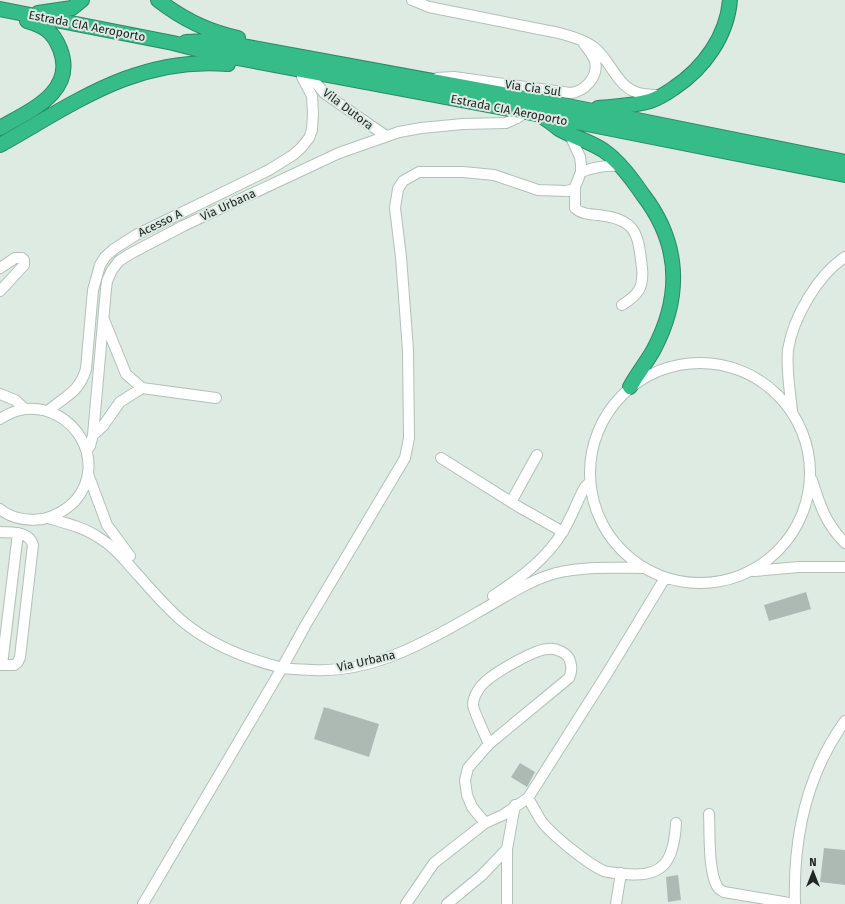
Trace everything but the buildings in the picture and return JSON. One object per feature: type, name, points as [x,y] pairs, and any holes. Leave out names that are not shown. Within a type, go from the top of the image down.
[{"type":"highway","points":[[26,14],[72,8],[82,0]]},
{"type":"highway","points":[[158,0],[177,14],[192,22],[228,36],[354,59],[390,73]]},
{"type":"highway","points":[[585,110],[651,101],[664,95],[684,82],[705,60],[712,50],[725,24],[729,11],[730,0]]},
{"type":"highway","points":[[0,10],[14,17],[42,26],[57,42],[64,63],[59,84],[50,96],[42,103],[0,128]]},
{"type":"highway","name":"Estrada CIA Aeroporto","points":[[0,10],[173,43],[216,54],[526,112],[845,175]]},
{"type":"highway","name":"Estrada CIA Aeroporto","points":[[173,43],[206,41],[237,45],[585,110],[845,162]]},
{"type":"highway","points":[[0,145],[97,90],[116,81],[154,69],[174,65],[212,63],[228,64],[307,78],[338,77]]},
{"type":"highway","points":[[541,115],[560,129],[603,150],[620,166],[649,202],[660,220],[672,254],[674,284],[669,311],[655,347],[630,387]]},
{"type":"street","points":[[412,0],[429,7],[559,33],[579,39],[596,49],[619,79],[631,90],[646,95],[664,95]]},
{"type":"street","name":"Via Cia Sul","points":[[422,79],[454,77],[575,93],[587,85],[596,69],[595,61],[590,52],[579,39]]},
{"type":"street","name":"Vila Dutora","points":[[307,78],[324,93],[386,136]]},
{"type":"street","name":"Acesso A","points":[[48,411],[72,393],[83,380],[86,369],[93,290],[100,265],[105,257],[114,249],[136,235],[269,170],[293,155],[305,143],[312,130],[312,96],[307,78]]},
{"type":"street","name":"Via Urbana","points":[[87,450],[90,446],[93,435],[106,289],[112,270],[119,261],[183,226],[339,153],[386,136],[421,128],[463,124],[506,123],[526,112]]},
{"type":"street","points":[[569,133],[580,157],[581,172],[575,189],[575,208],[580,212],[621,220],[631,226],[636,234],[643,276],[641,288],[632,299],[622,305]]},
{"type":"street","points":[[581,172],[595,166],[620,166]]},
{"type":"street","points":[[143,904],[305,626],[401,466],[408,448],[408,350],[401,257],[395,208],[398,189],[403,181],[420,172],[463,172],[494,175],[538,190],[566,191],[575,189]]},
{"type":"street","points":[[0,268],[17,257],[24,260],[24,265],[0,291]]},
{"type":"street","points":[[792,412],[788,365],[788,349],[792,333],[800,313],[812,291],[824,274],[845,257]]},
{"type":"street","points":[[103,316],[126,374],[142,388],[216,398]]},
{"type":"street","points":[[811,478],[807,501],[800,522],[787,542],[771,558],[752,571],[724,581],[694,584],[665,578],[643,568],[626,556],[612,540],[604,529],[593,503],[590,483],[590,461],[594,440],[603,420],[615,402],[630,387],[646,377],[662,370],[686,364],[716,364],[734,369],[761,382],[780,397],[792,412],[805,444],[811,478],[823,514],[832,529],[845,543]]},
{"type":"street","points":[[93,435],[103,426],[120,402],[142,388]]},
{"type":"street","points":[[0,394],[15,400],[25,409]]},
{"type":"street","points":[[0,419],[10,413],[25,409],[48,411],[65,419],[79,433],[87,450],[88,462],[88,474],[78,497],[70,506],[60,513],[48,518],[26,520],[1,512]]},
{"type":"street","points":[[511,502],[537,455]]},
{"type":"street","points":[[441,458],[511,502],[563,532]]},
{"type":"street","name":"Via Urbana","points":[[88,474],[110,528],[123,548],[174,607],[189,620],[231,647],[283,665],[344,664],[376,657],[401,649],[430,635],[500,591],[538,563],[563,532],[582,492],[590,483]]},
{"type":"street","name":"Via Urbana","points":[[48,518],[80,528],[100,537],[118,552],[170,610],[182,621],[221,647],[243,656],[283,665],[324,670],[344,668],[373,662],[400,654],[436,637],[522,586],[556,573],[588,568],[643,568]]},
{"type":"street","points":[[100,537],[110,528]]},
{"type":"street","points":[[0,532],[18,533],[28,535],[32,539],[34,545],[20,657],[18,662],[14,665],[1,665],[18,533]]},
{"type":"street","points":[[752,571],[799,567],[845,567]]},
{"type":"street","points":[[406,904],[434,863],[485,824],[504,815],[515,805],[528,798],[608,672],[665,578]]},
{"type":"street","points":[[485,824],[472,806],[467,795],[465,780],[468,768],[489,744],[569,678],[572,666],[569,657],[560,651],[547,649],[531,654],[486,681],[477,692],[473,705],[489,744]]},
{"type":"street","points":[[709,814],[711,866],[714,880],[718,888],[724,892],[795,904],[794,879],[796,844],[805,804],[820,766],[834,737],[845,721]]},
{"type":"street","points":[[528,798],[541,820],[552,833],[585,859],[605,871],[640,875],[662,868],[671,857],[675,841],[676,823]]},
{"type":"street","points":[[507,904],[507,849],[515,805]]},
{"type":"street","points":[[448,904],[481,876],[507,849]]},
{"type":"street","points":[[616,904],[621,873]]}]
